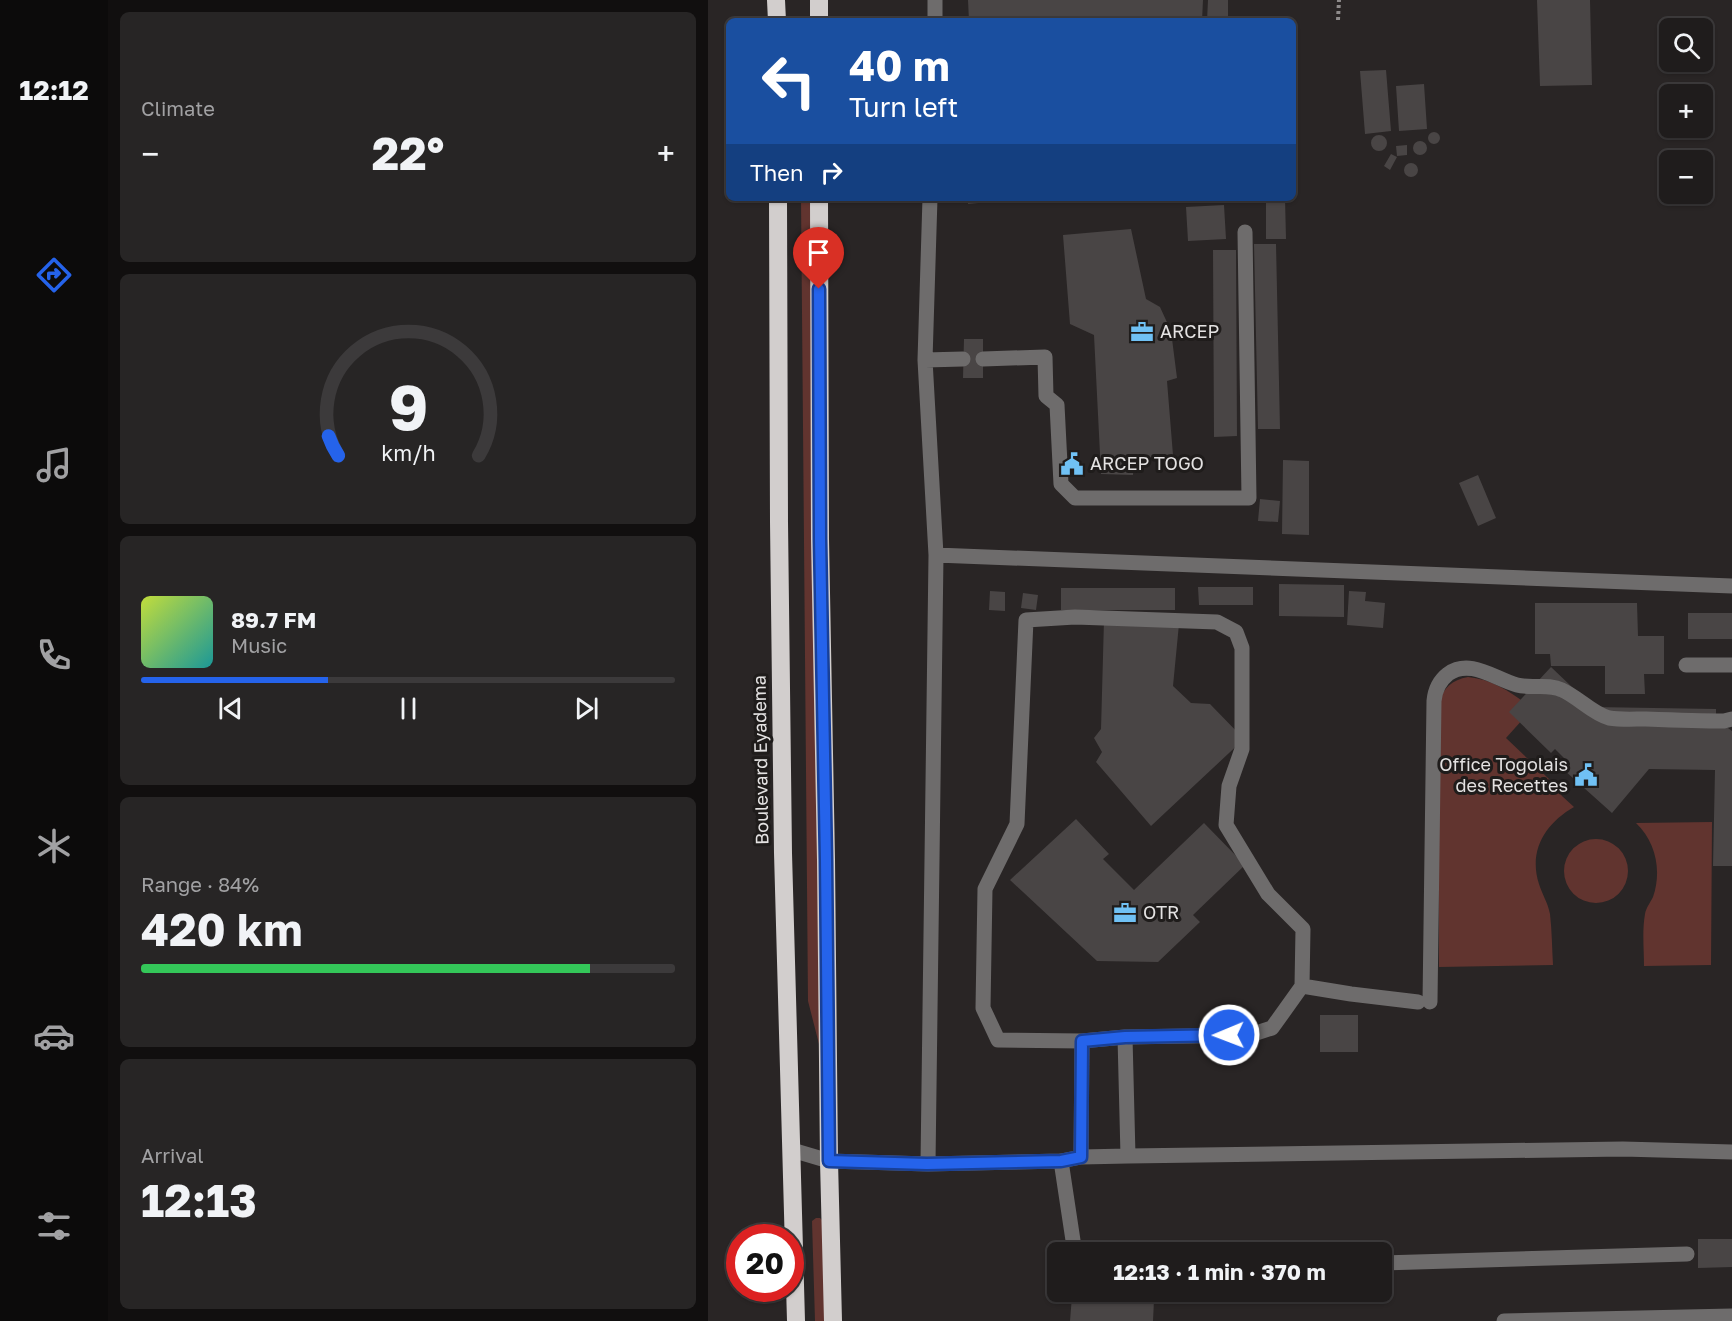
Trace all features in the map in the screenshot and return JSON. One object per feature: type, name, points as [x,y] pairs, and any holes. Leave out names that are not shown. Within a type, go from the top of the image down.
[{"type":"highway","points":[[776,0],[777,18]]},
{"type":"highway","points":[[819,0],[819,18]]},
{"type":"highway","name":"Boulevard Eyadema","points":[[778,201],[783,853],[796,1321]]},
{"type":"highway","points":[[819,201],[820,539],[833,1321]]},
{"type":"street","points":[[935,0],[935,18]]},
{"type":"street","points":[[927,1164],[936,555],[925,360],[930,201]]},
{"type":"street","points":[[983,359],[1045,357],[1046,396],[1057,405],[1061,484],[1075,498],[1249,498],[1245,232]]},
{"type":"street","points":[[925,360],[963,359]]},
{"type":"street","points":[[936,555],[1732,585]]},
{"type":"street","points":[[1076,617],[1218,622],[1236,632],[1242,648],[1242,749],[1229,786],[1226,825],[1268,894],[1303,929],[1302,986],[1272,1028],[1250,1035],[1125,1037],[1082,1041],[998,1040],[983,1008],[986,889],[1017,824],[1026,620],[1076,617]]},
{"type":"street","points":[[1686,665],[1732,665]]},
{"type":"street","points":[[1302,986],[1424,1002],[1434,701],[1438,684],[1451,672],[1461,668],[1472,668],[1517,685],[1553,686],[1574,695],[1593,710],[1611,718],[1724,721],[1732,719]]},
{"type":"street","points":[[1125,1037],[1128,1156]]},
{"type":"street","points":[[1081,1157],[1082,1041]]},
{"type":"street","points":[[792,1150],[829,1161],[927,1164],[1061,1161],[1081,1157],[1128,1156],[1623,1149],[1732,1152]]},
{"type":"street","points":[[1061,1161],[1073,1242]]},
{"type":"street","points":[[1392,1263],[1687,1254]]},
{"type":"street","points":[[1504,1321],[1732,1316]]},
{"type":"path","points":[[1338,20],[1339,0]]},
{"type":"shaded area","points":[[801,201],[813,201],[820,1048],[808,1001]]},
{"type":"shaded area","points":[[1468,677],[1503,688],[1532,709],[1506,738],[1549,779],[1574,807],[1548,829],[1538,849],[1536,860],[1539,884],[1550,914],[1553,965],[1439,967],[1439,703],[1449,686],[1457,680]]},
{"type":"shaded area","points":[[1712,822],[1711,965],[1644,966],[1644,920],[1656,887],[1657,867],[1653,848],[1636,823]]},
{"type":"shaded area","points":[[1596,839],[1614,845],[1622,853],[1628,871],[1622,889],[1614,897],[1596,903],[1578,897],[1570,889],[1564,871],[1570,853],[1578,845]]},
{"type":"shaded area","points":[[816,1218],[823,1221],[825,1321],[815,1321],[812,1221]]},
{"type":"building","points":[[968,0],[1203,0],[1202,18],[969,18]]},
{"type":"building","points":[[1208,0],[1228,0],[1228,18],[1207,18]]},
{"type":"building","points":[[1537,0],[1590,0],[1592,85],[1540,86]]},
{"type":"building","points":[[1386,70],[1391,131],[1365,134],[1360,71]]},
{"type":"building","points":[[1424,84],[1427,129],[1399,131],[1396,86]]},
{"type":"building","points":[[1436,132],[1440,138],[1436,144],[1432,144],[1428,136]]},
{"type":"building","points":[[1379,135],[1385,137],[1387,143],[1385,149],[1379,151],[1373,149],[1371,143],[1373,137]]},
{"type":"building","points":[[1417,141],[1423,141],[1427,148],[1423,155],[1417,155],[1413,151],[1413,145]]},
{"type":"building","points":[[1407,145],[1407,155],[1397,156],[1396,146]]},
{"type":"building","points":[[1391,154],[1397,157],[1390,170],[1384,166]]},
{"type":"building","points":[[1411,163],[1416,165],[1418,170],[1416,175],[1411,177],[1406,175],[1404,170],[1406,165]]},
{"type":"building","points":[[968,201],[999,201],[968,204]]},
{"type":"building","points":[[1266,201],[1285,201],[1286,239],[1266,239]]},
{"type":"building","points":[[1224,205],[1226,239],[1188,241],[1186,207]]},
{"type":"building","points":[[1131,229],[1146,299],[1160,307],[1171,331],[1177,378],[1167,381],[1173,455],[1134,459],[1133,475],[1101,474],[1094,335],[1070,324],[1063,235]]},
{"type":"building","points":[[1254,244],[1276,244],[1280,429],[1258,429]]},
{"type":"building","points":[[1213,250],[1236,250],[1237,436],[1214,437]]},
{"type":"building","points":[[964,339],[983,339],[983,378],[963,378]]},
{"type":"building","points":[[1283,460],[1309,461],[1309,535],[1282,534]]},
{"type":"building","points":[[1478,475],[1496,518],[1478,526],[1459,483]]},
{"type":"building","points":[[1260,499],[1280,501],[1278,522],[1258,521]]},
{"type":"building","points":[[1279,584],[1344,585],[1344,617],[1279,616]]},
{"type":"building","points":[[1198,587],[1253,587],[1253,605],[1199,605]]},
{"type":"building","points":[[1061,588],[1175,588],[1175,610],[1061,610]]},
{"type":"building","points":[[990,591],[1005,592],[1005,611],[989,610]]},
{"type":"building","points":[[1349,591],[1366,592],[1365,601],[1385,603],[1383,628],[1347,625]]},
{"type":"building","points":[[1023,593],[1038,595],[1036,610],[1021,608]]},
{"type":"building","points":[[1535,603],[1637,603],[1638,636],[1664,636],[1664,674],[1644,674],[1645,694],[1605,694],[1605,666],[1551,666],[1550,654],[1535,654]]},
{"type":"building","points":[[1688,613],[1732,613],[1732,639],[1688,639]]},
{"type":"building","points":[[1104,620],[1179,624],[1173,686],[1191,703],[1210,704],[1244,739],[1151,826],[1096,762],[1102,752],[1094,738],[1101,729]]},
{"type":"building","points":[[1551,667],[1593,707],[1716,709],[1716,719],[1732,731],[1732,866],[1713,866],[1715,770],[1649,769],[1612,813],[1564,770],[1570,764],[1555,749],[1551,753],[1509,712]]},
{"type":"building","points":[[1076,819],[1109,854],[1103,859],[1134,890],[1204,823],[1245,865],[1193,915],[1200,922],[1158,962],[1097,961],[1010,880]]},
{"type":"building","points":[[1320,1015],[1358,1015],[1358,1052],[1320,1052]]},
{"type":"building","points":[[1698,1239],[1732,1239],[1732,1267],[1698,1268]]},
{"type":"building","points":[[1072,1302],[1154,1302],[1153,1321],[1070,1321]]},
{"type":"place","name":"ARCEP","points":[[1142,332]]},
{"type":"place","name":"ARCEP TOGO","points":[[1072,464]]},
{"type":"place","name":"Office Togolais des Recettes","points":[[1586,775]]},
{"type":"place","name":"OTR","points":[[1125,913]]},
{"type":"route","points":[[819,289],[820,539],[829,1161],[927,1164],[1061,1161],[1081,1157],[1082,1041],[1125,1037],[1229,1035]]}]
